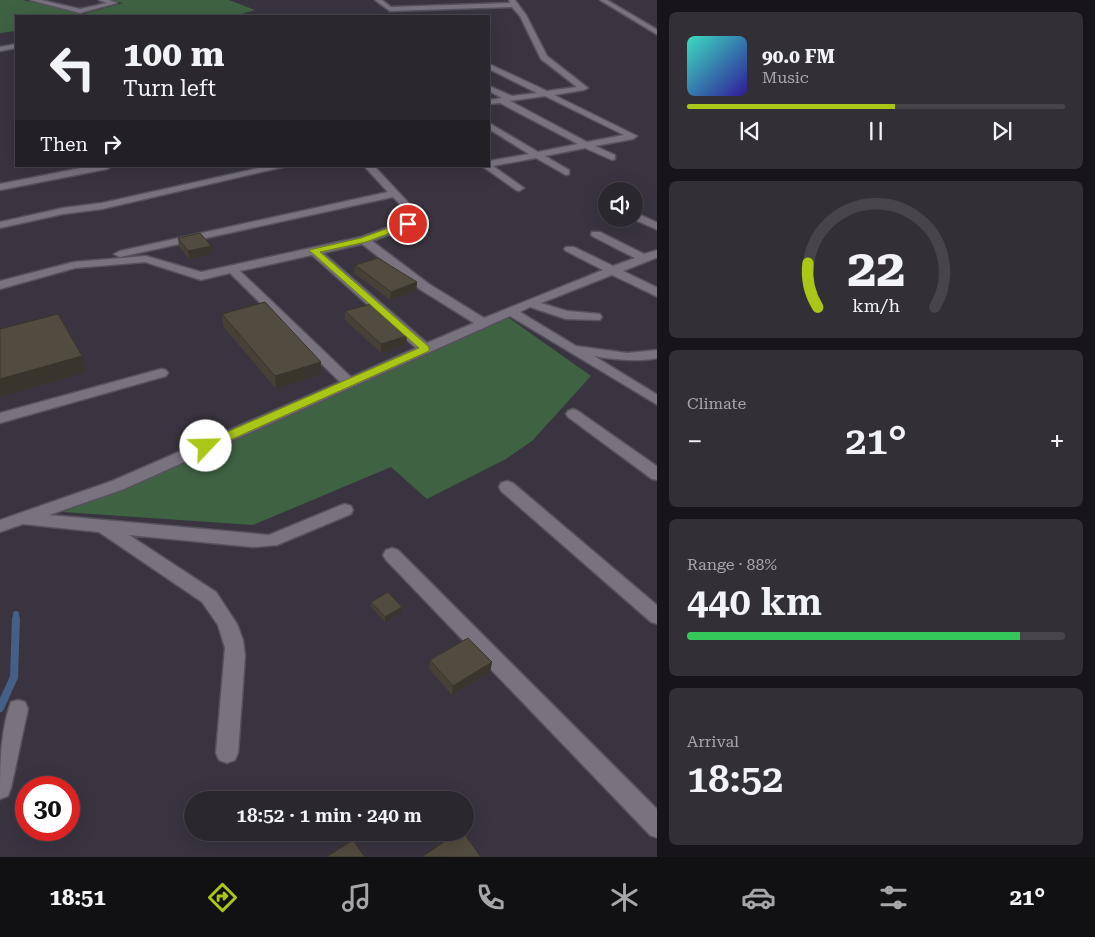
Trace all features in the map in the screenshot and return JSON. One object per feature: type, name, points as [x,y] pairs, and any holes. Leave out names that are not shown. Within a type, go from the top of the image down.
[{"type":"street","points":[[33,0],[80,11],[114,3],[102,0]]},
{"type":"street","points":[[435,0],[441,8]]},
{"type":"street","points":[[603,0],[657,31]]},
{"type":"street","points":[[386,1],[390,9],[400,15]]},
{"type":"street","points":[[390,9],[513,3],[523,16],[544,57],[584,88],[490,102]]},
{"type":"street","points":[[513,16],[523,16]]},
{"type":"street","points":[[0,49],[15,46]]},
{"type":"street","points":[[490,66],[633,136],[490,165]]},
{"type":"street","points":[[490,88],[511,99]]},
{"type":"street","points":[[501,100],[586,146],[612,157]]},
{"type":"street","points":[[490,127],[566,172]]},
{"type":"street","points":[[490,166],[519,188]]},
{"type":"street","points":[[0,187],[102,167]]},
{"type":"street","points":[[0,224],[63,211],[102,206],[278,167]]},
{"type":"street","points":[[74,265],[146,259],[201,276],[364,240],[408,224],[414,214],[370,167]]},
{"type":"street","points":[[0,285],[168,243],[395,194]]},
{"type":"street","points":[[643,220],[657,227]]},
{"type":"street","points":[[596,234],[643,258]]},
{"type":"street","points":[[364,240],[425,287],[483,323]]},
{"type":"street","points":[[570,249],[657,292]]},
{"type":"street","points":[[313,250],[425,349]]},
{"type":"street","points":[[0,526],[118,485],[510,311],[657,253]]},
{"type":"street","points":[[232,269],[349,382]]},
{"type":"street","points":[[529,303],[566,315],[596,317]]},
{"type":"street","points":[[510,311],[657,400]]},
{"type":"street","points":[[568,347],[618,357],[640,358],[657,354]]},
{"type":"street","points":[[0,418],[161,373]]},
{"type":"street","points":[[573,414],[657,474]]},
{"type":"street","points":[[507,487],[657,616]]},
{"type":"street","points":[[20,519],[270,541],[345,510]]},
{"type":"street","points":[[103,527],[201,590],[214,602],[235,641],[236,649],[226,753]]},
{"type":"street","points":[[392,555],[657,827]]},
{"type":"street","points":[[0,788],[18,709]]},
{"type":"green space","points":[[0,0],[23,0],[84,14],[123,3],[109,0],[229,0],[255,10],[238,15],[15,15],[15,31],[0,33]]},
{"type":"green space","points":[[509,318],[591,376],[532,441],[506,459],[427,499],[391,467],[253,525],[63,512],[158,473]]},
{"type":"building","points":[[200,233],[211,246],[188,251],[178,238]]},
{"type":"building","points":[[378,258],[417,282],[391,292],[355,265]]},
{"type":"building","points":[[265,302],[321,362],[275,376],[222,314]]},
{"type":"building","points":[[371,304],[407,336],[381,344],[345,311]]},
{"type":"building","points":[[58,314],[82,356],[0,379],[0,329]]},
{"type":"building","points":[[388,592],[402,607],[385,617],[371,602]]},
{"type":"building","points":[[468,638],[492,662],[453,686],[430,660]]},
{"type":"building","points":[[354,841],[365,857],[326,857]]},
{"type":"building","points":[[445,841],[469,841],[481,857],[422,857]]},
{"type":"waterway","points":[[16,614],[16,619]]},
{"type":"waterway","points":[[0,708],[14,677],[16,619]]},
{"type":"route","points":[[206,446],[425,349],[313,250],[364,240],[408,224]]}]
